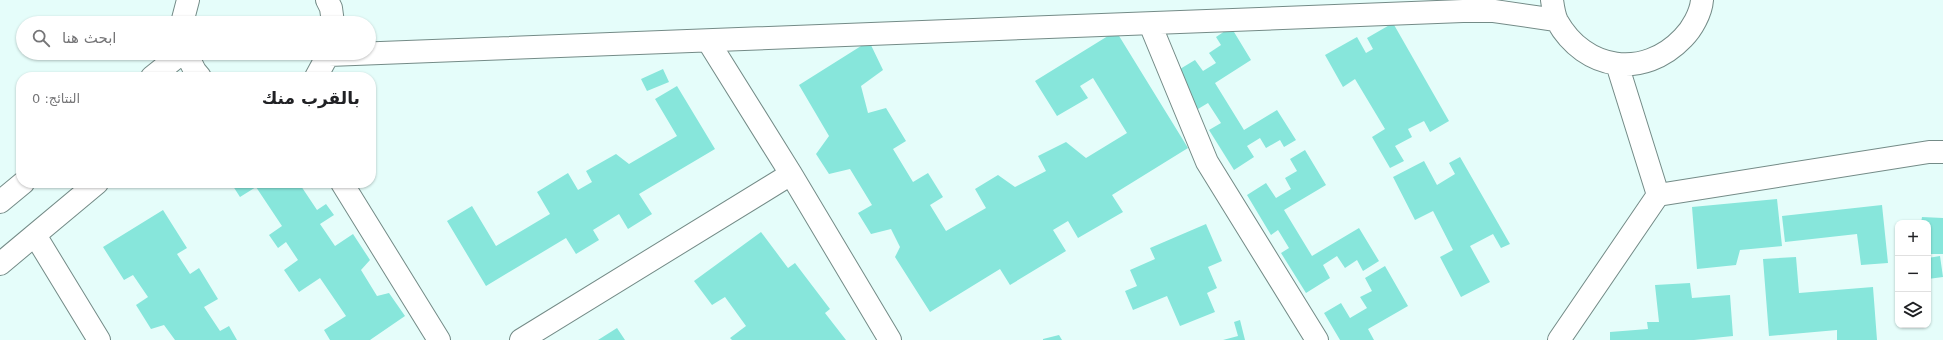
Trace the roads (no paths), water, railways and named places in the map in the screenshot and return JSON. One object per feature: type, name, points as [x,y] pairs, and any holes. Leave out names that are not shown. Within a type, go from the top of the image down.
[{"type":"street","points":[[184,16],[188,0]]},
{"type":"street","points":[[327,0],[331,8],[332,16]]},
{"type":"street","points":[[376,52],[1554,10],[1571,41],[1592,57],[1617,64],[1645,62],[1671,50],[1690,30],[1702,5],[1702,0]]},
{"type":"street","points":[[1150,24],[1207,162],[1317,340]]},
{"type":"street","points":[[708,41],[791,174],[890,340]]},
{"type":"street","points":[[158,72],[173,60]]},
{"type":"street","points":[[190,60],[196,72]]},
{"type":"street","points":[[319,72],[326,60]]},
{"type":"street","points":[[1617,64],[1658,195]]},
{"type":"street","points":[[1558,340],[1658,195],[1929,152],[1943,152]]},
{"type":"street","points":[[521,340],[791,174]]},
{"type":"street","points":[[0,202],[17,188]]},
{"type":"street","points":[[0,264],[91,188]]},
{"type":"street","points":[[345,188],[439,340]]},
{"type":"street","points":[[35,235],[99,340]]}]
